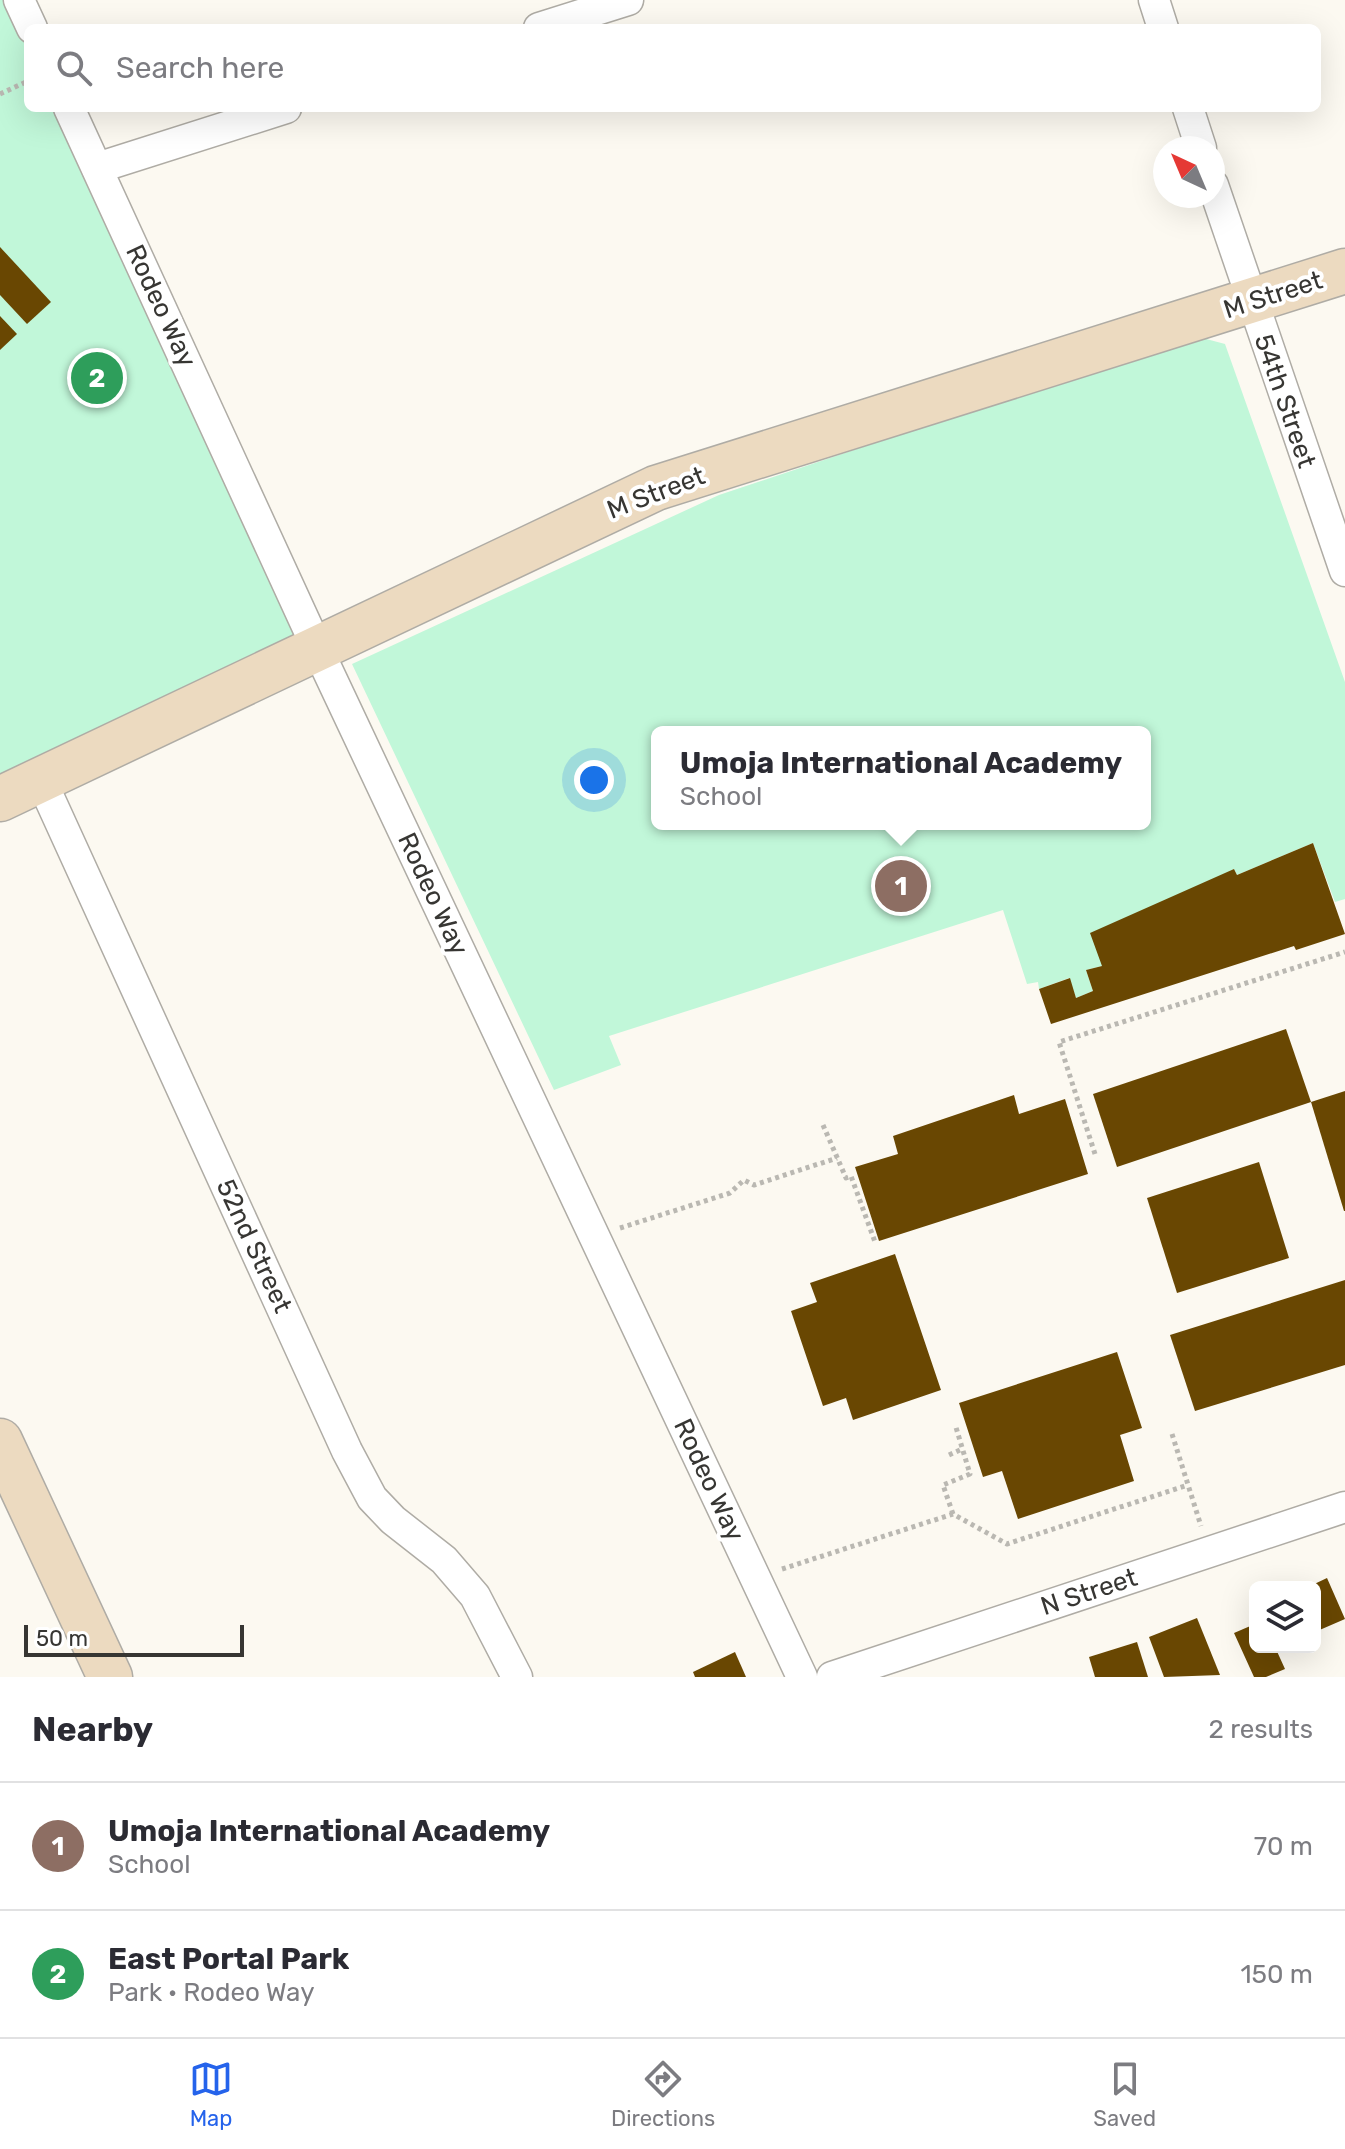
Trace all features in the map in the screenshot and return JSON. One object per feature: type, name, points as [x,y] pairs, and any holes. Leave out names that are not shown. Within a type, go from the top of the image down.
[{"type":"street","points":[[19,0],[30,24]]},
{"type":"street","points":[[552,24],[628,0]]},
{"type":"street","points":[[1154,0],[1162,24]]},
{"type":"street","name":"Rodeo Way","points":[[71,112],[317,648],[802,1677]]},
{"type":"street","points":[[97,168],[273,112]]},
{"type":"street","points":[[1189,112],[1197,136]]},
{"type":"street","name":"54th Street","points":[[1220,208],[1345,571]]},
{"type":"street","name":"M Street","points":[[0,799],[656,488],[1345,271]]},
{"type":"street","name":"52nd Street","points":[[41,780],[347,1451],[372,1498],[393,1520],[444,1560],[475,1596],[517,1677]]},
{"type":"street","points":[[0,1441],[110,1677]]},
{"type":"street","name":"N Street","points":[[832,1677],[1345,1507]]},
{"type":"path","points":[[0,94],[24,83]]},
{"type":"path","points":[[1095,1154],[1059,1042],[1345,952]]},
{"type":"path","points":[[823,1125],[846,1178],[851,1176],[875,1242]]},
{"type":"path","points":[[615,1230],[730,1193],[744,1180],[754,1185],[837,1158]]},
{"type":"path","points":[[955,1424],[970,1474],[943,1485],[953,1514],[1007,1544],[1188,1485]]},
{"type":"path","points":[[1172,1434],[1203,1531]]},
{"type":"path","points":[[949,1455],[962,1449]]},
{"type":"path","points":[[774,1571],[953,1514]]},
{"type":"green space","points":[[0,0],[19,0],[27,24],[24,24],[24,112],[71,112],[317,648],[0,780]]},
{"type":"green space","points":[[1195,336],[1225,344],[1345,682],[1345,899],[1335,902],[1313,843],[1237,875],[1234,869],[1102,966],[1086,970],[1093,991],[1076,998],[1069,978],[1039,989],[1038,982],[1027,984],[1003,910],[609,1036],[621,1065],[554,1090],[352,664],[719,495]]},
{"type":"building","points":[[0,247],[51,302],[27,324],[0,295]]},
{"type":"building","points":[[0,316],[17,334],[0,350]]},
{"type":"building","points":[[1313,843],[1345,934],[1296,950],[1294,946],[1051,1024],[1039,989],[1070,978],[1076,998],[1093,991],[1086,970],[1102,966],[1090,933],[1234,869],[1237,875]]},
{"type":"building","points":[[1286,1029],[1311,1102],[1117,1167],[1093,1094]]},
{"type":"building","points":[[1345,1091],[1345,1211],[1344,1211],[1311,1102]]},
{"type":"building","points":[[1014,1095],[1019,1114],[1065,1099],[1088,1174],[879,1241],[855,1167],[898,1154],[893,1136]]},
{"type":"building","points":[[1259,1162],[1289,1258],[1177,1293],[1147,1198]]},
{"type":"building","points":[[895,1254],[941,1390],[853,1420],[846,1398],[823,1406],[791,1311],[817,1302],[810,1283]]},
{"type":"building","points":[[1345,1280],[1345,1365],[1195,1411],[1170,1335]]},
{"type":"building","points":[[1117,1352],[1142,1428],[1120,1435],[1134,1481],[1018,1519],[1002,1471],[983,1477],[959,1403]]},
{"type":"building","points":[[1327,1578],[1345,1619],[1321,1629],[1321,1581]]},
{"type":"building","points":[[1197,1618],[1220,1675],[1164,1677],[1149,1637]]},
{"type":"building","points":[[1249,1627],[1249,1653],[1278,1653],[1285,1669],[1266,1677],[1254,1677],[1234,1633]]},
{"type":"building","points":[[1137,1642],[1148,1677],[1095,1677],[1089,1657]]},
{"type":"building","points":[[735,1652],[746,1677],[695,1677],[693,1672]]},
{"type":"place","name":"East Portal Park","points":[[97,378]]},
{"type":"place","name":"Umoja International Academy","points":[[901,886]]}]
